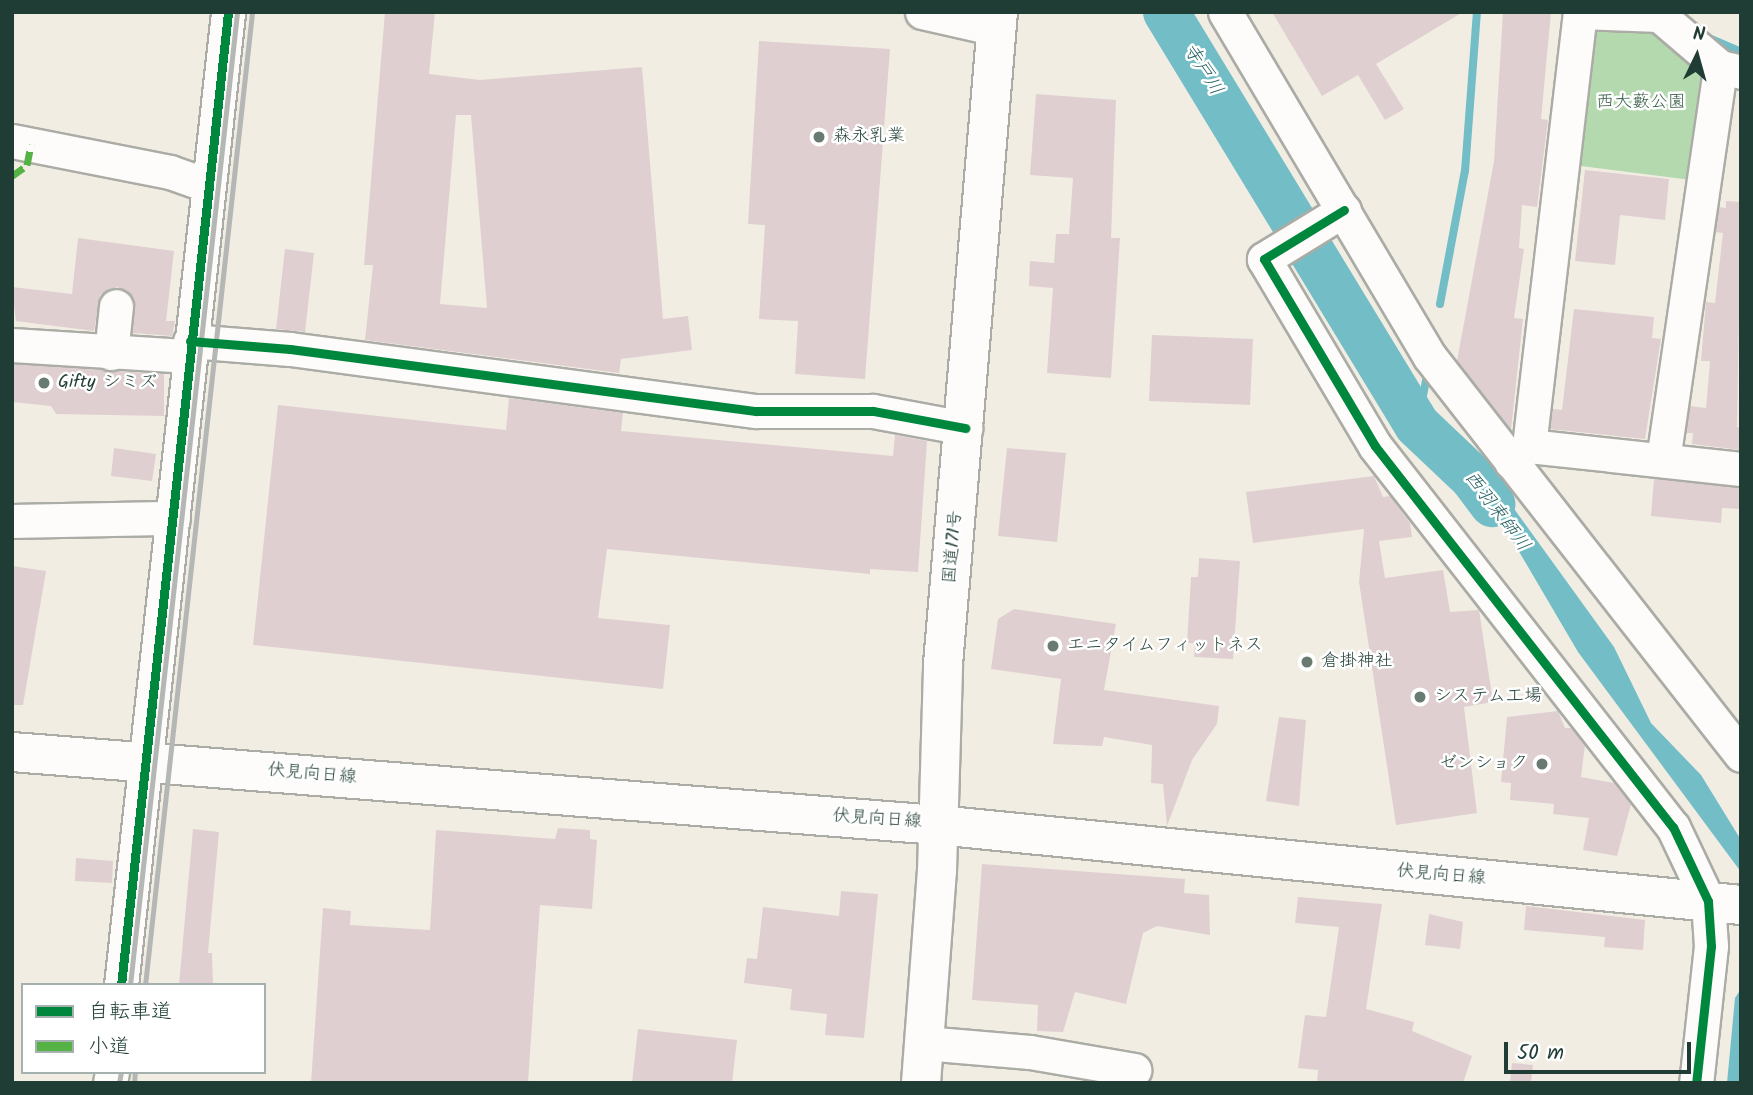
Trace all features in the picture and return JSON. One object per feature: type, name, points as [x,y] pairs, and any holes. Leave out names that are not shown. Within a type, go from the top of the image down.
[{"type":"main road","name":"国道171号","points":[[921,1083],[938,825],[943,664],[965,428],[997,21]]},
{"type":"main road","name":"伏見向日線","points":[[12,752],[938,825],[1725,903]]},
{"type":"street","points":[[121,983],[228,12]]},
{"type":"street","points":[[922,12],[997,21]]},
{"type":"street","points":[[1225,12],[1430,357],[1520,454],[1741,755]]},
{"type":"street","points":[[1520,454],[1580,12],[1659,15],[1730,70],[1663,460]]},
{"type":"street","points":[[12,141],[170,172],[209,186]]},
{"type":"street","points":[[1344,210],[1264,259],[1374,446],[1673,827],[1725,903],[1711,946],[1696,1083]]},
{"type":"street","points":[[111,353],[116,306]]},
{"type":"street","points":[[12,345],[111,353],[189,349],[290,349],[756,411],[873,411],[965,428]]},
{"type":"street","points":[[1520,454],[1663,460],[1741,469]]},
{"type":"street","points":[[12,521],[173,518]]},
{"type":"street","points":[[924,1043],[1030,1052],[1134,1070]]},
{"type":"green space","name":"西大藪公園","points":[[1603,21],[1647,26],[1695,58],[1704,81],[1691,180],[1573,165],[1590,34]]},
{"type":"water","points":[[1456,455],[1486,470],[1614,647],[1651,723],[1701,775],[1741,840],[1741,872],[1578,652],[1497,514],[1469,479],[1442,462]]},
{"type":"water","points":[[1741,989],[1741,1083],[1727,1083],[1735,998]]},
{"type":"building","points":[[385,12],[435,12],[429,74],[480,80],[642,67],[663,319],[688,316],[692,350],[621,359],[619,373],[365,340],[373,265],[364,265]],"holes":[[[456,115],[471,115],[487,308],[440,304]]]},
{"type":"building","points":[[1272,12],[1463,12],[1376,64],[1404,109],[1385,120],[1358,75],[1322,96]]},
{"type":"building","points":[[1503,12],[1551,12],[1541,119],[1548,120],[1537,207],[1522,205],[1519,248],[1524,249],[1514,318],[1523,319],[1511,430],[1457,361],[1494,161]]},
{"type":"building","name":"森永乳業","points":[[759,41],[890,49],[865,379],[795,374],[798,321],[759,319],[765,225],[748,224]]},
{"type":"building","points":[[1036,94],[1116,100],[1111,238],[1120,238],[1111,378],[1047,373],[1053,288],[1029,286],[1030,261],[1054,263],[1056,234],[1069,234],[1073,178],[1030,175]]},
{"type":"building","points":[[1585,170],[1669,179],[1665,220],[1620,215],[1615,265],[1575,261]]},
{"type":"building","points":[[1726,201],[1741,202],[1737,427],[1741,428],[1741,450],[1692,444],[1693,433],[1686,433],[1690,406],[1706,408],[1710,361],[1701,361],[1706,302],[1715,303],[1723,233],[1715,232],[1719,207],[1726,208]]},
{"type":"building","points":[[78,238],[174,251],[166,321],[175,321],[172,336],[132,333],[134,299],[117,287],[100,295],[94,331],[16,321],[12,287],[72,294]]},
{"type":"building","points":[[285,249],[314,253],[305,332],[276,329]]},
{"type":"building","points":[[1574,309],[1654,317],[1652,338],[1661,339],[1645,439],[1550,429],[1553,409],[1562,410]]},
{"type":"building","points":[[1152,335],[1253,339],[1250,405],[1149,401]]},
{"type":"building","points":[[12,364],[164,374],[164,416],[56,414],[51,406],[12,402]]},
{"type":"building","points":[[509,398],[623,413],[621,431],[893,456],[895,435],[927,441],[918,572],[870,569],[870,574],[607,549],[598,618],[670,625],[663,689],[253,645],[278,405],[506,430]]},
{"type":"building","points":[[114,448],[156,454],[152,481],[111,476]]},
{"type":"building","points":[[1007,448],[1066,453],[1057,542],[998,536]]},
{"type":"building","name":"システム工場","points":[[1374,476],[1383,497],[1390,496],[1410,523],[1412,537],[1379,541],[1385,578],[1443,570],[1450,612],[1479,610],[1493,702],[1464,707],[1477,813],[1396,825],[1359,582],[1364,529],[1253,543],[1246,492]]},
{"type":"building","points":[[1654,479],[1741,488],[1741,509],[1722,508],[1721,523],[1651,516]]},
{"type":"building","points":[[1199,558],[1240,561],[1233,659],[1194,657],[1195,643],[1187,643],[1191,577],[1198,577]]},
{"type":"building","points":[[12,566],[46,571],[23,705],[12,705]]},
{"type":"building","points":[[1014,609],[1116,624],[1104,690],[1219,706],[1217,724],[1192,760],[1167,826],[1163,784],[1151,783],[1152,745],[1104,737],[1102,746],[1053,744],[1061,679],[991,669],[998,619]]},
{"type":"building","name":"ゼンショク","points":[[1558,711],[1565,728],[1571,728],[1585,745],[1581,777],[1614,783],[1631,804],[1617,856],[1583,850],[1589,818],[1553,814],[1554,804],[1510,800],[1511,783],[1501,782],[1507,717]]},
{"type":"building","points":[[1279,717],[1306,720],[1299,806],[1266,801]]},
{"type":"building","points":[[558,828],[590,830],[590,839],[597,840],[592,909],[540,905],[528,1083],[311,1083],[323,908],[351,911],[350,925],[430,930],[436,830],[555,839]]},
{"type":"building","points":[[193,829],[219,832],[208,953],[212,953],[213,983],[179,983]]},
{"type":"building","points":[[76,858],[113,861],[112,883],[75,881]]},
{"type":"building","points":[[982,864],[1185,879],[1184,893],[1209,895],[1210,935],[1157,926],[1143,933],[1126,1004],[1075,992],[1063,1032],[1037,1031],[1038,1005],[972,1000]]},
{"type":"building","points":[[841,891],[878,894],[864,1038],[825,1035],[827,1014],[790,1010],[792,989],[744,983],[747,958],[757,959],[763,907],[839,916]]},
{"type":"building","points":[[1298,897],[1382,904],[1366,1009],[1414,1022],[1412,1031],[1472,1056],[1463,1083],[1317,1083],[1318,1070],[1298,1068],[1305,1015],[1326,1017],[1339,927],[1295,923]]},
{"type":"building","points":[[1526,906],[1645,920],[1643,950],[1604,947],[1605,937],[1524,930]]},
{"type":"building","points":[[1429,914],[1463,922],[1460,949],[1425,945]]},
{"type":"building","points":[[638,1029],[737,1040],[732,1083],[632,1083]]},
{"type":"building","points":[[1512,1063],[1533,1065],[1531,1083],[1510,1083]]},
{"type":"waterway","name":"西羽束師川","points":[[1166,12],[1417,425],[1472,477],[1492,504]]},
{"type":"waterway","points":[[1440,304],[1465,171],[1477,12]]},
{"type":"waterway","points":[[1711,39],[1741,52]]},
{"type":"waterway","points":[[1417,425],[1427,376]]},
{"type":"railway","points":[[130,983],[237,12]]},
{"type":"railway","points":[[145,983],[252,12]]},
{"type":"railway","points":[[119,1083],[121,1074]]},
{"type":"railway","points":[[134,1083],[135,1074]]},
{"type":"marked path","points":[[12,176],[27,165],[31,144]]},
{"type":"cycle path","points":[[121,983],[228,12]]},
{"type":"cycle path","points":[[1344,210],[1264,259],[1375,446],[1673,827],[1708,901],[1711,946],[1696,1083]]},
{"type":"cycle path","points":[[190,341],[290,349],[756,411],[873,411],[965,428]]},
{"type":"place","name":"森永乳業","points":[[819,137]]},
{"type":"place","name":"Gifty シミズ","points":[[44,383]]},
{"type":"place","name":"エニタイムフィットネス","points":[[1053,646]]},
{"type":"place","name":"倉掛神社","points":[[1307,662]]},
{"type":"place","name":"システム工場","points":[[1420,697]]},
{"type":"place","name":"ゼンショク","points":[[1542,764]]},
{"type":"water label","name":"寺戸川","points":[[1202,70]]}]
